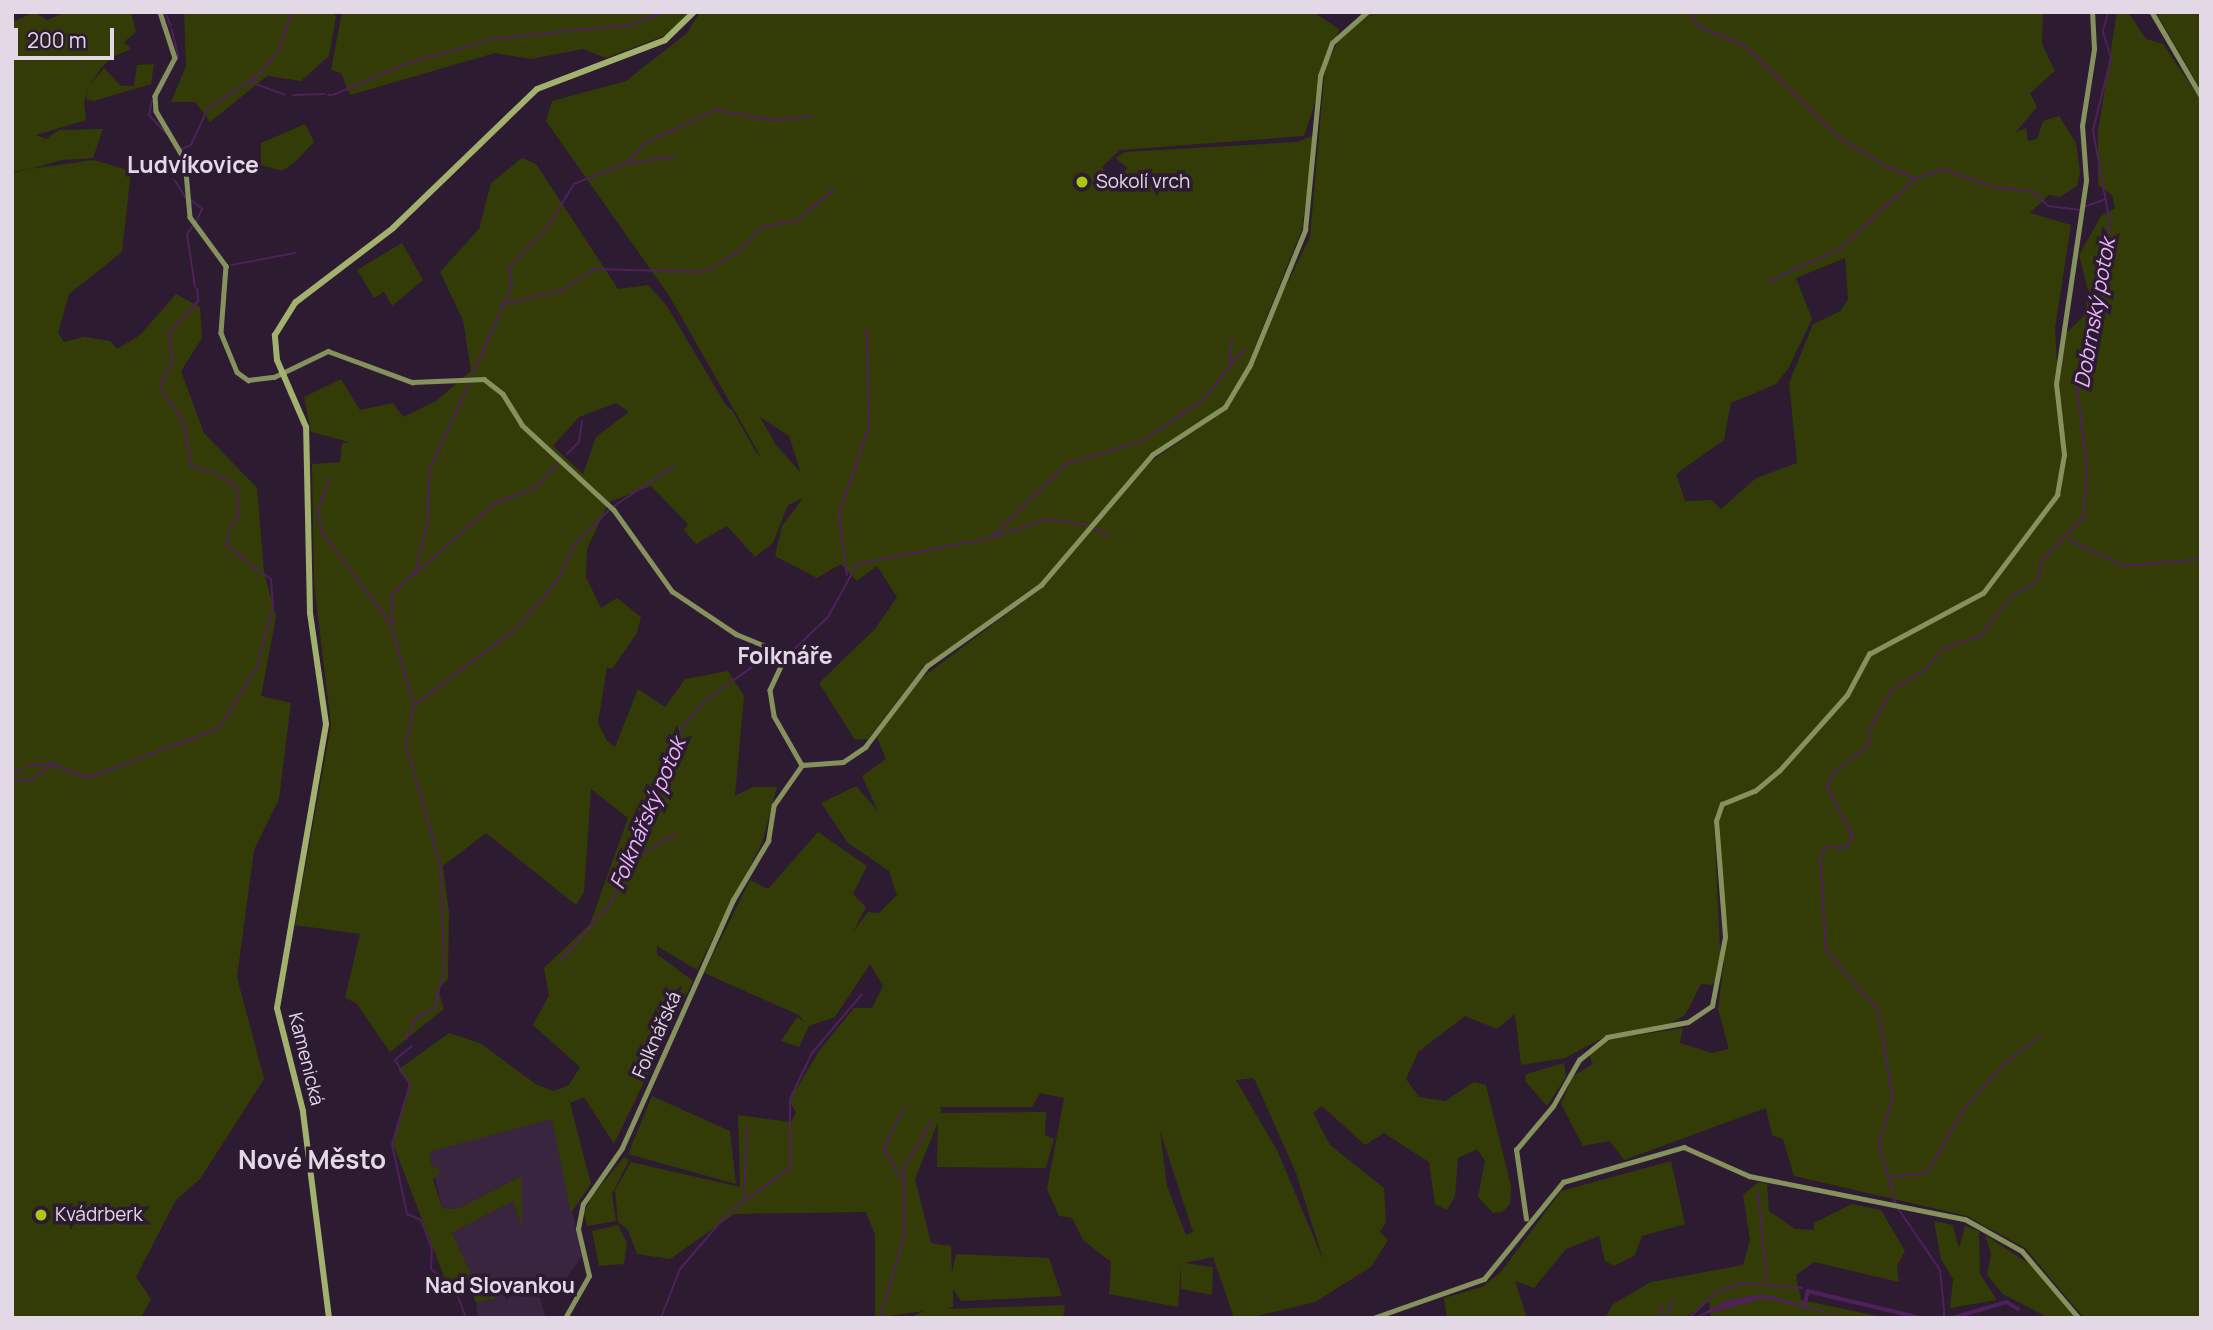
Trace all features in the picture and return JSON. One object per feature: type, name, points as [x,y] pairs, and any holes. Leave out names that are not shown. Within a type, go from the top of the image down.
[{"type":"main road","name":"Kamenická","points":[[329,1318],[303,1111],[277,1004],[326,715],[310,613],[306,427],[274,340],[287,312],[393,228],[537,89],[665,40],[694,12]]},
{"type":"street","points":[[160,12],[175,58],[155,102],[181,150],[190,217],[226,266],[221,333],[237,372],[248,380],[284,373],[328,351],[353,356],[391,377],[438,382],[471,375],[494,387],[522,425],[614,510],[673,591],[736,634],[783,655],[770,690],[774,716],[802,765],[843,762],[865,747],[927,666],[1041,585],[1152,455],[1225,407],[1250,365],[1305,230],[1320,76],[1332,43],[1367,12]]},
{"type":"street","points":[[1527,1219],[1516,1150],[1553,1106],[1579,1060],[1607,1037],[1688,1022],[1712,1006],[1725,937],[1716,821],[1722,804],[1755,791],[1779,771],[1847,695],[1869,654],[1983,593],[2057,495],[2064,456],[2056,384],[2086,180],[2082,126],[2094,49],[2092,12]]},
{"type":"street","points":[[2152,12],[2201,96]]},
{"type":"street","name":"Folknářská","points":[[565,1318],[589,1276],[578,1229],[583,1204],[622,1148],[733,900],[768,841],[774,805],[802,765]]},
{"type":"street","points":[[1373,1318],[1484,1279],[1527,1219],[1563,1182],[1684,1147],[1749,1176],[1965,1219],[2004,1239],[2040,1268],[2080,1318]]},
{"type":"shaded area","points":[[552,1118],[582,1256],[560,1287],[539,1295],[546,1318],[478,1318],[476,1303],[497,1298],[474,1280],[452,1233],[513,1201],[521,1226],[521,1176],[457,1209],[442,1208],[429,1152]]},
{"type":"shaded area","points":[[1763,1294],[1848,1318],[1763,1298],[1693,1318],[1728,1300]]},
{"type":"green space","points":[[34,12],[47,20],[66,12],[131,12],[136,32],[124,42],[131,49],[113,57],[88,87],[84,102],[86,120],[36,135],[46,139],[59,130],[103,129],[93,158],[62,160],[29,169],[94,160],[131,171],[122,252],[69,294],[58,333],[64,342],[84,337],[110,341],[117,349],[140,335],[176,294],[200,307],[202,338],[181,371],[204,433],[257,488],[264,572],[276,617],[261,696],[291,703],[279,799],[254,850],[237,977],[264,1079],[200,1179],[176,1200],[136,1277],[151,1299],[141,1318],[12,1318],[12,174],[29,168],[12,173],[12,22]]},
{"type":"green space","points":[[184,12],[333,12],[336,16],[329,56],[301,81],[267,76],[210,122],[195,102],[171,102],[186,66]]},
{"type":"green space","points":[[342,12],[692,12],[677,31],[606,58],[583,49],[531,59],[495,53],[350,95],[341,73],[331,70]]},
{"type":"green space","points":[[700,12],[1313,12],[1339,29],[1304,136],[1120,150],[1102,167],[1111,183],[1128,168],[1115,158],[1125,152],[1298,142],[1314,135],[1302,229],[1248,364],[1223,406],[1151,455],[1040,583],[925,665],[868,739],[855,740],[819,683],[875,629],[897,597],[877,566],[857,581],[841,564],[817,578],[775,556],[782,526],[803,498],[788,505],[773,543],[755,557],[727,526],[696,544],[684,530],[688,524],[651,486],[609,502],[587,549],[586,577],[601,608],[617,598],[641,617],[637,633],[612,669],[607,667],[598,723],[607,741],[615,747],[638,689],[665,707],[685,679],[728,671],[744,696],[735,796],[753,787],[777,787],[762,843],[697,970],[657,946],[657,954],[693,981],[614,1144],[584,1097],[570,1103],[591,1184],[571,1213],[552,1119],[429,1152],[432,1166],[442,1170],[433,1179],[442,1208],[457,1209],[521,1176],[522,1228],[513,1201],[452,1233],[474,1280],[497,1298],[476,1303],[470,1288],[450,1292],[393,1144],[409,1083],[398,1070],[449,1033],[480,1043],[537,1085],[554,1091],[569,1085],[580,1067],[533,1025],[549,995],[544,968],[590,924],[628,818],[591,789],[584,892],[576,905],[486,833],[443,866],[449,912],[448,979],[438,990],[444,1009],[390,1052],[356,1003],[345,998],[360,934],[295,925],[331,725],[314,583],[312,464],[340,462],[342,443],[349,442],[311,432],[304,397],[341,379],[360,410],[393,403],[403,417],[436,401],[471,371],[463,320],[440,272],[479,229],[491,183],[522,158],[536,164],[618,289],[648,285],[667,306],[727,407],[732,410],[761,457],[670,297],[546,121],[552,101],[626,81],[687,33]],"holes":[[[616,403],[629,412],[596,437],[583,474],[553,446],[579,417]],[[760,417],[789,436],[801,473],[776,445]]]},
{"type":"green space","points":[[1371,12],[2043,12],[2042,44],[2055,71],[2030,93],[2037,107],[2016,132],[2026,128],[2028,141],[2037,139],[2043,121],[2059,116],[2076,143],[2080,173],[2077,186],[2060,197],[2049,195],[2030,213],[2071,225],[2055,328],[2062,455],[2056,494],[1982,591],[1868,653],[1846,694],[1778,770],[1754,790],[1720,803],[1714,821],[1721,971],[1712,985],[1701,984],[1685,1015],[1670,1024],[1604,1037],[1565,1058],[1521,1065],[1515,1014],[1497,1029],[1465,1016],[1418,1052],[1406,1079],[1419,1097],[1445,1101],[1474,1082],[1486,1085],[1511,1186],[1510,1204],[1502,1212],[1493,1213],[1478,1197],[1485,1161],[1477,1149],[1458,1158],[1455,1196],[1447,1210],[1435,1204],[1429,1162],[1384,1133],[1365,1145],[1322,1106],[1313,1113],[1330,1145],[1384,1188],[1386,1222],[1380,1232],[1388,1240],[1371,1267],[1315,1302],[1249,1318],[1234,1318],[1213,1257],[1184,1263],[1213,1267],[1212,1295],[1181,1289],[1181,1265],[1178,1307],[1109,1294],[1111,1262],[1083,1240],[1072,1218],[1059,1216],[1047,1189],[1064,1098],[1040,1093],[1032,1107],[940,1107],[942,1113],[1046,1112],[1045,1135],[1054,1139],[1046,1168],[937,1167],[938,1122],[915,1179],[931,1243],[951,1246],[952,1274],[956,1254],[1049,1258],[1062,1296],[961,1301],[953,1289],[953,1307],[946,1309],[1065,1305],[1063,1318],[909,1318],[924,1311],[875,1318],[875,1235],[866,1212],[734,1214],[670,1259],[637,1254],[628,1230],[618,1222],[615,1190],[631,1162],[740,1187],[738,1115],[791,1122],[796,1112],[789,1101],[819,1051],[854,1008],[872,1008],[883,986],[870,964],[835,1017],[809,1026],[799,1047],[781,1041],[797,1017],[804,1022],[799,1015],[704,973],[750,880],[768,889],[818,832],[867,866],[853,894],[866,907],[853,932],[868,912],[879,913],[897,895],[889,871],[848,843],[821,803],[856,786],[878,811],[862,776],[886,759],[877,737],[912,685],[1043,587],[1144,466],[1226,409],[1310,237],[1325,68],[1341,35]],"holes":[[[1845,258],[1848,299],[1841,311],[1813,324],[1789,383],[1797,463],[1756,478],[1721,509],[1711,500],[1685,501],[1676,474],[1724,440],[1731,403],[1776,384],[1788,369],[1812,319],[1796,278]],[[1254,1078],[1296,1173],[1324,1262],[1278,1152],[1236,1080]],[[1160,1131],[1193,1232],[1186,1235],[1167,1186]]]},
{"type":"green space","points":[[2117,12],[2128,12],[2146,39],[2163,44],[2201,100],[2201,1318],[2084,1318],[2025,1248],[1967,1216],[1794,1176],[1783,1139],[1772,1135],[1766,1108],[1624,1160],[1610,1141],[1583,1146],[1561,1104],[1573,1076],[1593,1064],[1588,1053],[1606,1040],[1683,1028],[1680,1043],[1712,1053],[1729,1049],[1718,1009],[1727,937],[1718,821],[1723,806],[1755,793],[1781,773],[1849,696],[1870,656],[1984,594],[2059,496],[2066,455],[2058,384],[2065,334],[2084,316],[2089,295],[2079,255],[2101,216],[2115,208],[2112,195],[2098,185],[2098,131]]},
{"type":"green space","points":[[2201,12],[2201,90],[2157,14]]},
{"type":"green space","points":[[154,64],[151,84],[94,101],[86,99],[88,87],[104,68],[121,86],[134,86],[137,65]]},
{"type":"green space","points":[[305,124],[314,142],[295,162],[282,171],[261,165],[261,143]]},
{"type":"green space","points":[[402,243],[423,280],[392,306],[384,292],[374,298],[357,270]]},
{"type":"green space","points":[[1564,1063],[1566,1077],[1547,1106],[1525,1081],[1526,1074]]},
{"type":"green space","points":[[652,1096],[730,1131],[736,1184],[628,1154]]},
{"type":"green space","points":[[624,1157],[629,1160],[612,1194],[616,1221],[587,1226],[584,1213],[592,1196]]},
{"type":"green space","points":[[1671,1161],[1685,1224],[1642,1236],[1635,1255],[1614,1266],[1605,1261],[1599,1236],[1566,1249],[1534,1288],[1515,1281],[1527,1318],[1447,1318],[1444,1298],[1482,1287],[1501,1272],[1561,1191]]},
{"type":"green space","points":[[1758,1182],[1767,1184],[1769,1211],[1795,1229],[1814,1230],[1814,1223],[1852,1204],[1881,1210],[1905,1251],[1897,1266],[1899,1282],[1814,1262],[1796,1275],[1801,1300],[1887,1318],[1711,1318],[1709,1302],[1684,1318],[1605,1318],[1613,1304],[1651,1282],[1743,1265],[1750,1240],[1743,1195]]},
{"type":"green space","points":[[1934,1221],[1953,1225],[1959,1248],[1965,1226],[1979,1231],[1980,1274],[1997,1300],[1950,1308],[1953,1279],[1941,1259]]},
{"type":"green space","points":[[618,1225],[627,1243],[624,1264],[599,1266],[592,1231]]},
{"type":"green space","points":[[1985,1235],[2031,1265],[2077,1318],[2049,1318],[2003,1294],[1987,1275],[1991,1254]]},
{"type":"waterway","points":[[165,12],[171,26]]},
{"type":"waterway","points":[[179,150],[191,145],[208,108],[256,77],[278,52],[292,12]]},
{"type":"waterway","points":[[333,95],[405,64],[497,38],[629,25],[665,12]]},
{"type":"waterway","points":[[1691,12],[1698,26],[1745,46],[1838,137],[1884,165],[1915,179],[1943,169],[1993,187],[2034,192],[2048,206],[2079,210]]},
{"type":"waterway","name":"Dobrnský potok","points":[[1895,1202],[1879,1143],[1893,1098],[1878,1010],[1826,951],[1820,856],[1826,847],[1846,848],[1853,837],[1827,787],[1834,772],[1869,745],[1868,732],[1892,690],[1925,670],[1944,648],[1980,636],[2012,596],[2037,581],[2041,561],[2083,518],[2087,469],[2077,386],[2110,224],[2093,130],[2111,58],[2103,31],[2108,12]]},
{"type":"waterway","points":[[159,93],[178,56],[172,30]]},
{"type":"waterway","points":[[250,82],[285,95]]},
{"type":"waterway","points":[[293,95],[325,94]]},
{"type":"waterway","points":[[152,100],[149,115],[167,134]]},
{"type":"waterway","points":[[473,374],[512,285],[509,267],[546,229],[574,184],[627,163],[645,143],[715,110],[772,120],[812,116]]},
{"type":"waterway","points":[[627,163],[674,157]]},
{"type":"waterway","points":[[175,165],[174,179],[186,198]]},
{"type":"waterway","points":[[1769,281],[1840,249],[1915,179]]},
{"type":"waterway","points":[[502,305],[562,290],[594,269],[705,272],[738,252],[762,227],[798,220],[834,189]]},
{"type":"waterway","points":[[2084,207],[2106,199]]},
{"type":"waterway","points":[[191,200],[202,209],[196,222]]},
{"type":"waterway","points":[[192,227],[187,234],[195,286]]},
{"type":"waterway","points":[[232,265],[295,253]]},
{"type":"waterway","points":[[197,289],[198,301],[169,333],[173,360],[160,387],[184,423],[191,466],[208,472]]},
{"type":"waterway","points":[[847,575],[839,513],[869,427],[867,328]]},
{"type":"waterway","name":"Folknářský potok","points":[[786,657],[828,617],[857,564],[991,538],[1066,464],[1144,440],[1204,399],[1230,366],[1232,338]]},
{"type":"waterway","points":[[1230,366],[1245,349]]},
{"type":"waterway","points":[[444,966],[441,866],[406,745],[414,705],[392,630],[392,595],[415,572],[428,520],[429,471],[472,377]]},
{"type":"waterway","points":[[567,454],[579,442],[582,421]]},
{"type":"waterway","points":[[414,575],[495,503],[535,488],[559,462]]},
{"type":"waterway","points":[[614,506],[674,466]]},
{"type":"waterway","points":[[211,471],[236,486],[239,516],[230,528]]},
{"type":"waterway","points":[[330,478],[318,509],[321,531],[390,623]]},
{"type":"waterway","points":[[414,705],[517,628],[558,580],[574,545],[610,509]]},
{"type":"waterway","points":[[993,537],[1048,519],[1089,525]]},
{"type":"waterway","points":[[1093,528],[1108,535]]},
{"type":"waterway","points":[[228,532],[227,546],[246,561]]},
{"type":"waterway","points":[[2069,540],[2125,566],[2201,559]]},
{"type":"waterway","points":[[12,781],[31,780],[52,764],[88,778],[219,728],[257,667],[273,607],[271,579],[248,563]]},
{"type":"waterway","name":"Folknářský potok","points":[[560,961],[611,903],[683,726],[706,700],[759,662],[782,659]]},
{"type":"waterway","points":[[27,766],[58,763]]},
{"type":"waterway","points":[[12,777],[22,769]]},
{"type":"waterway","points":[[632,860],[676,834]]},
{"type":"waterway","points":[[406,1039],[417,1017],[435,1008],[444,969]]},
{"type":"waterway","points":[[666,1305],[680,1269],[728,1213],[790,1168],[790,1099],[812,1053],[862,994]]},
{"type":"waterway","points":[[1891,1177],[1927,1173],[1965,1107],[2006,1062],[2042,1035]]},
{"type":"waterway","name":"Folknářský potok","points":[[412,1046],[395,1060],[410,1084],[392,1144],[407,1214],[421,1220],[432,1248],[431,1269],[455,1289],[466,1318]]},
{"type":"waterway","points":[[901,1179],[884,1148],[904,1107]]},
{"type":"waterway","points":[[880,1318],[904,1237],[904,1168],[932,1120]]},
{"type":"waterway","points":[[744,1198],[747,1126]]},
{"type":"waterway","points":[[1758,1191],[1767,1282]]},
{"type":"waterway","name":"Dobrnský potok","points":[[1897,1207],[1940,1270],[1944,1310]]},
{"type":"waterway","name":"Dobrnský potok","points":[[1689,1318],[1717,1292],[1742,1283],[1802,1288]]},
{"type":"waterway","name":"Dobrnský potok","points":[[1804,1307],[1808,1291],[1921,1318]]},
{"type":"waterway","points":[[1667,1318],[1673,1299]]},
{"type":"waterway","points":[[1952,1318],[2007,1302],[2018,1309]]},
{"type":"waterway","points":[[1660,1318],[1662,1306]]},
{"type":"waterway","points":[[661,1318],[665,1307]]},
{"type":"waterway","name":"Dobrnský potok","points":[[1944,1312],[1944,1318]]},
{"type":"place","name":"Sokolí vrch","points":[[1082,182]]},
{"type":"place","name":"Kvádrberk","points":[[41,1215]]},
{"type":"district","name":"Ludvíkovice","points":[[193,164]]},
{"type":"district","name":"Folknáře","points":[[785,655]]},
{"type":"district","name":"Nové Město","points":[[312,1160]]},
{"type":"district","name":"Nad Slovankou","points":[[500,1285]]}]
